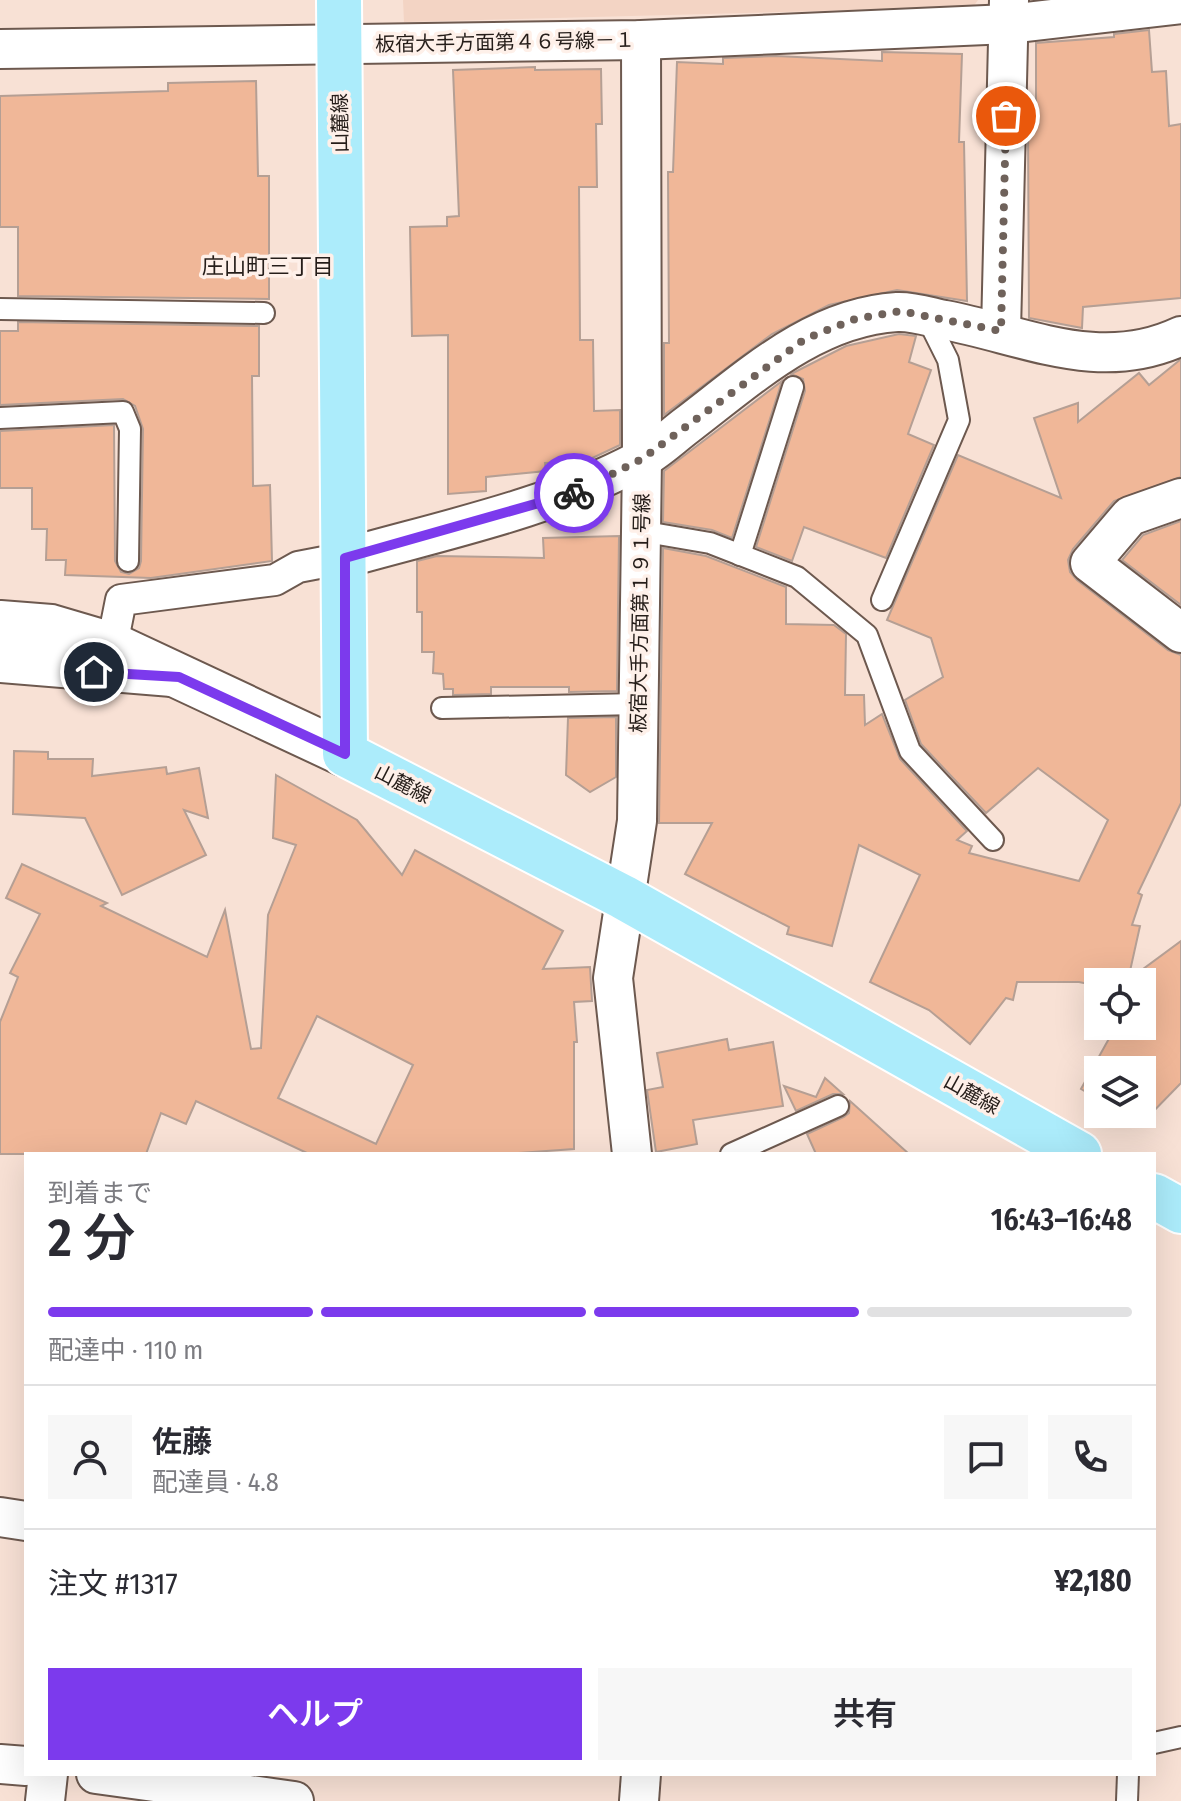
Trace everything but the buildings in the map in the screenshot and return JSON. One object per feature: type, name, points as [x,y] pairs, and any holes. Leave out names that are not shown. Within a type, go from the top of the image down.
[{"type":"main road","name":"山麓線","points":[[339,0],[345,754],[623,897],[1075,1152]]},
{"type":"main road","points":[[1156,1197],[1181,1211]]},
{"type":"street","name":"板宿大手方面第４６号線－１","points":[[0,49],[641,40],[1158,4]]},
{"type":"street","points":[[1001,331],[1009,12]]},
{"type":"street","name":"板宿大手方面第１９１号線","points":[[632,1152],[613,978],[637,821],[642,459],[641,40]]},
{"type":"street","points":[[112,645],[121,600],[275,580],[298,567],[345,558],[571,494],[642,459],[805,339],[855,319],[900,311],[1001,331],[1056,348],[1105,355],[1159,346],[1181,336]]},
{"type":"street","points":[[1181,498],[1130,516],[1090,563],[1181,633]]},
{"type":"street","points":[[0,623],[51,627],[112,645],[345,754]]},
{"type":"street","points":[[0,663],[179,677]]},
{"type":"street","points":[[0,1517],[24,1521]]},
{"type":"street","points":[[0,1764],[24,1766]]},
{"type":"street","points":[[45,1801],[48,1776]]},
{"type":"street","points":[[111,1776],[294,1801]]},
{"type":"street","points":[[639,1801],[641,1776]]},
{"type":"lane","points":[[0,309],[264,313]]},
{"type":"lane","points":[[882,600],[959,420],[948,360],[926,316]]},
{"type":"lane","points":[[740,555],[793,387]]},
{"type":"lane","points":[[0,418],[123,412],[130,429],[128,561]]},
{"type":"lane","points":[[640,531],[710,543],[797,577],[867,635],[910,751],[993,840]]},
{"type":"lane","points":[[442,708],[638,704]]},
{"type":"lane","points":[[735,1152],[838,1106]]},
{"type":"lane","points":[[1156,1743],[1181,1737]]},
{"type":"lane","points":[[1127,1801],[1128,1776]]},
{"type":"shaded area","points":[[403,0],[978,0],[973,7],[404,22]]},
{"type":"way so far","points":[[574,493],[642,459],[734,388],[805,339],[855,319],[900,311],[1001,331],[1006,116]]},
{"type":"district","name":"庄山町三丁目","points":[[268,266]]},
{"type":"route","points":[[94,672],[179,677],[345,754],[345,558],[574,493]]}]
